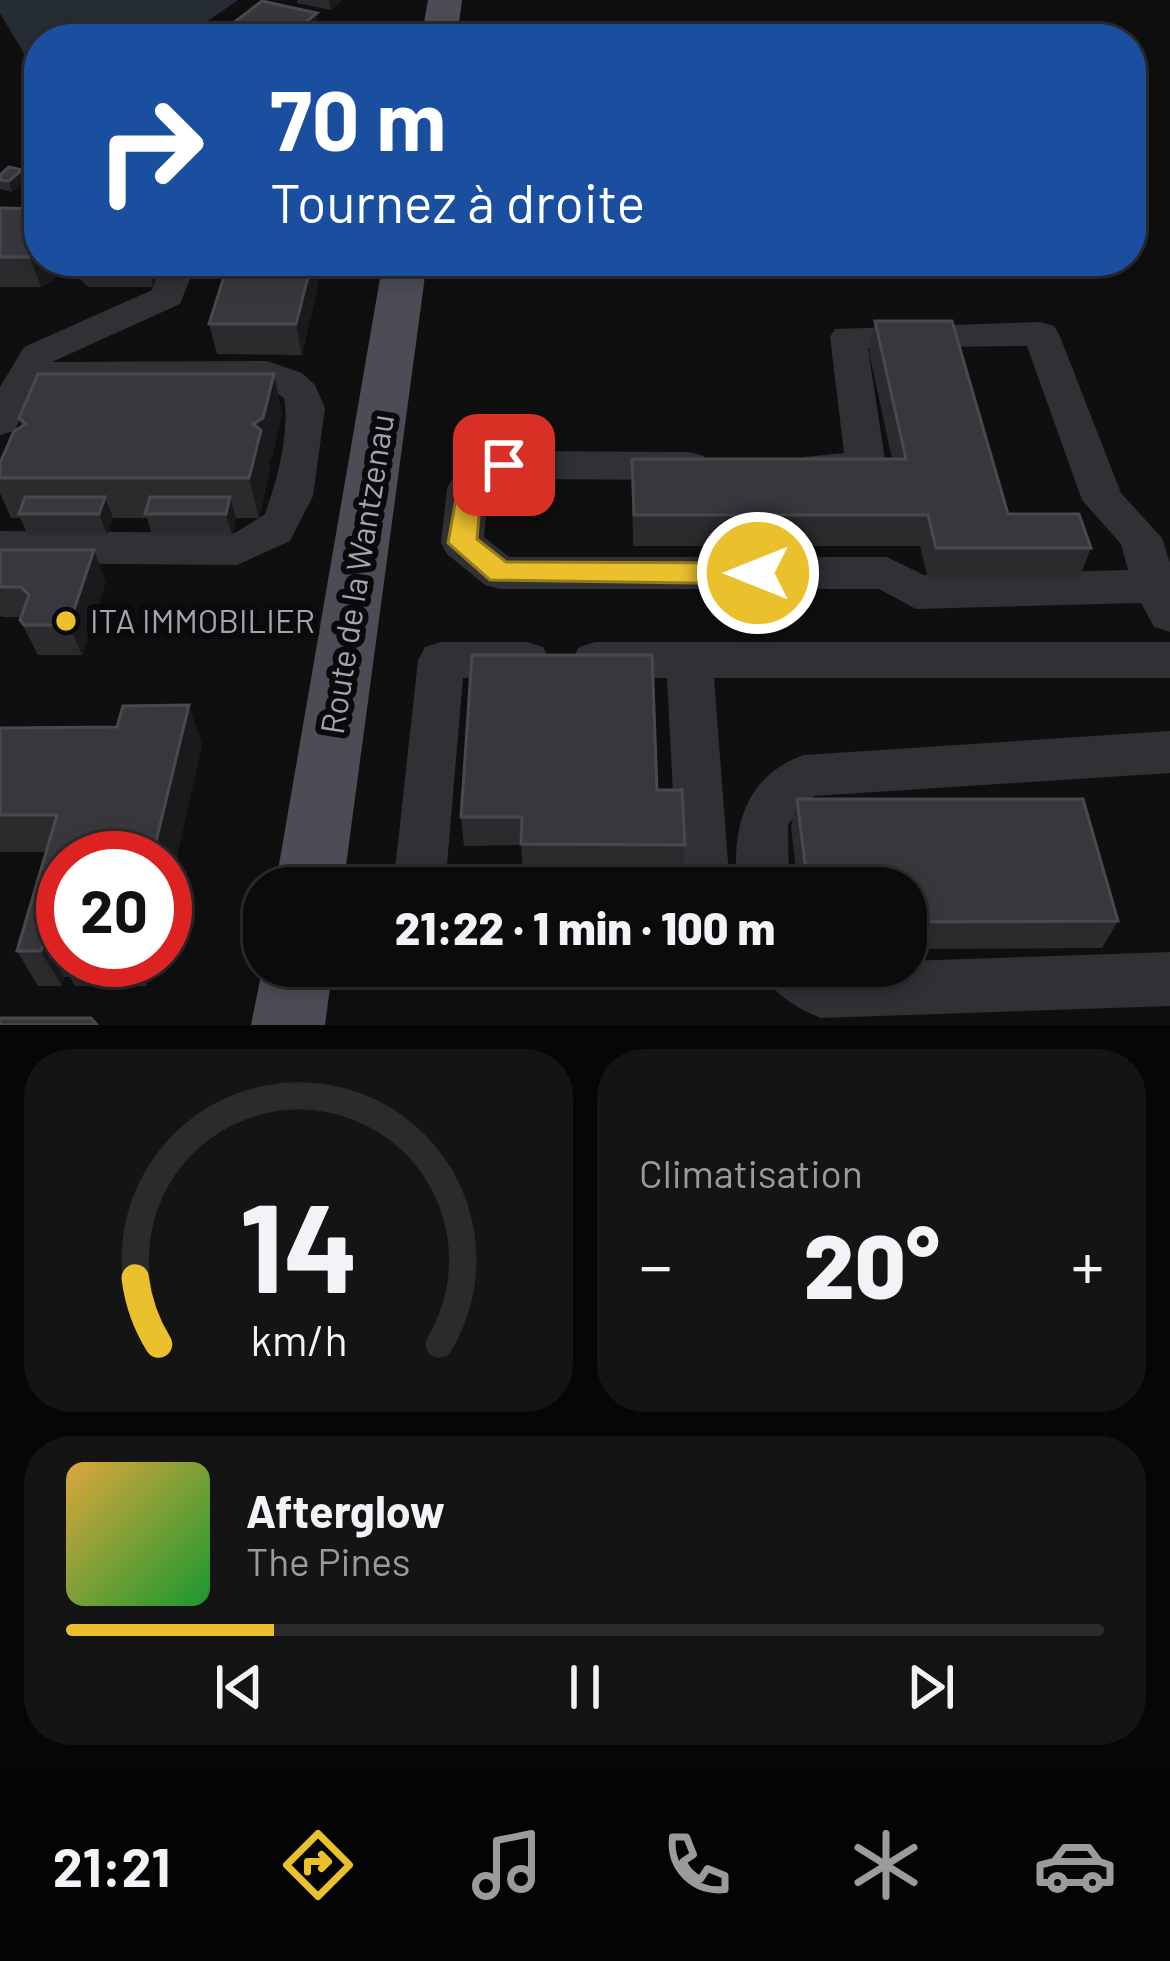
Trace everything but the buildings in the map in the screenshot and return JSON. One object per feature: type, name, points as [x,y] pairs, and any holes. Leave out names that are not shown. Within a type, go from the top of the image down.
[{"type":"main road","name":"Route de la Wantzenau","points":[[312,867],[403,276]]},
{"type":"main road","points":[[289,1025],[295,987]]},
{"type":"lane","points":[[2,419],[37,355],[167,296],[174,276]]},
{"type":"lane","points":[[730,466],[504,465],[468,488],[462,543],[500,573],[887,574],[916,592],[1163,600],[1141,538],[1102,500],[1041,334],[848,338],[866,467],[776,466]]},
{"type":"lane","points":[[0,547],[237,550],[255,543],[286,518],[307,413],[303,394],[288,380],[267,373],[26,375]]},
{"type":"lane","points":[[421,867],[442,660],[1170,660]]},
{"type":"lane","points":[[689,660],[703,867]]},
{"type":"lane","points":[[761,867],[758,829],[778,794],[804,776],[1170,752]]},
{"type":"lane","points":[[816,987],[821,991],[1170,979]]},
{"type":"shaded area","points":[[0,0],[238,0],[204,24],[24,24],[24,54],[0,13]]},
{"type":"place","name":"ITA IMMOBILIER","points":[[66,621]]},
{"type":"route","points":[[504,465],[468,488],[462,543],[500,573],[758,573]]}]
